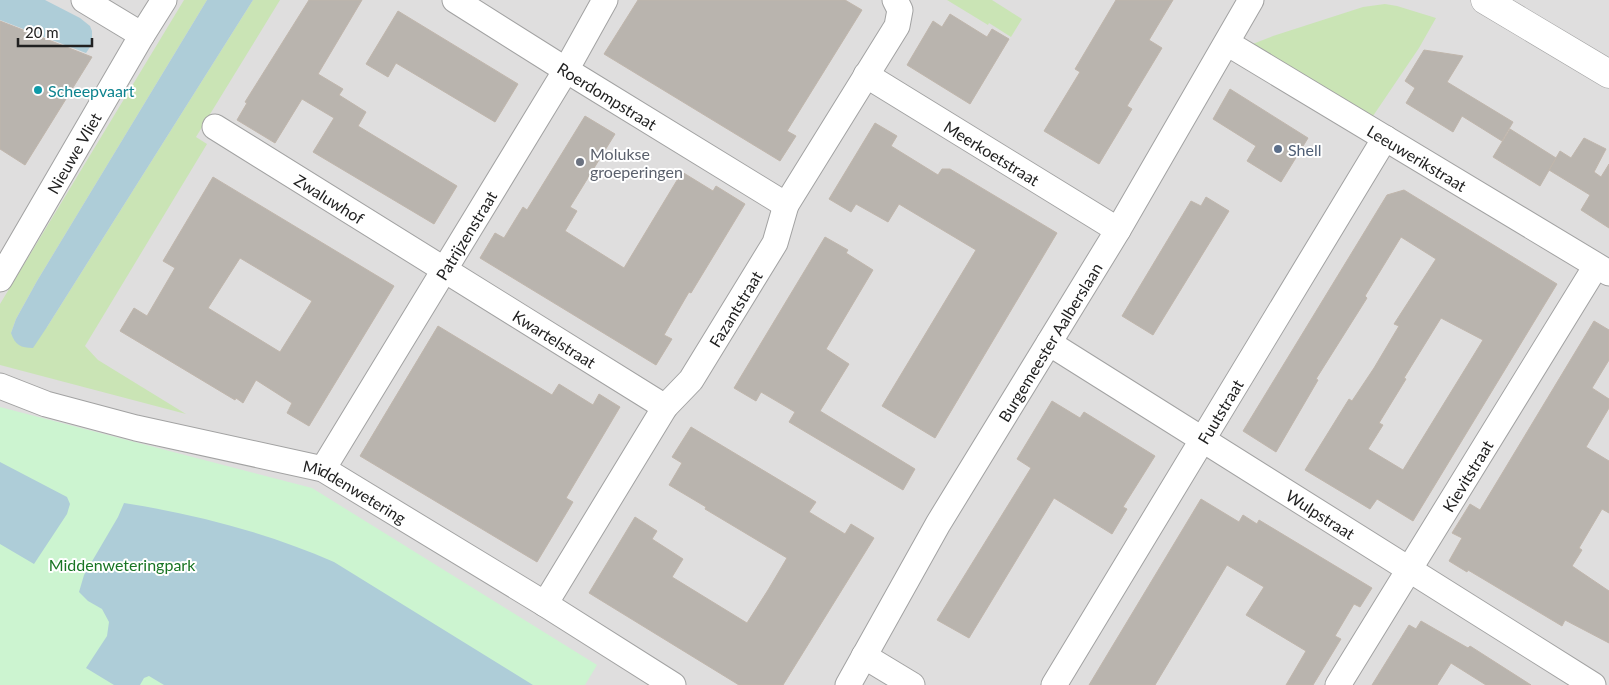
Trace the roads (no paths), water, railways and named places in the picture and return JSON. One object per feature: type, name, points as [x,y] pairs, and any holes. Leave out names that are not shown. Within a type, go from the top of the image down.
[{"type":"street","points":[[84,0],[142,35]]},
{"type":"street","name":"Nieuwe Vliet","points":[[0,279],[164,0]]},
{"type":"street","name":"Roerdompstraat","points":[[455,0],[786,205]]},
{"type":"street","name":"Patrijzenstraat","points":[[323,470],[566,70],[605,0]]},
{"type":"street","name":"Fazantstraat","points":[[544,604],[665,407],[691,380],[775,243],[786,205],[897,26],[900,10],[895,0]]},
{"type":"street","name":"Burgemeester Aalberslaan","points":[[848,685],[938,524],[1118,230],[1251,0]]},
{"type":"street","points":[[1485,0],[1609,74]]},
{"type":"street","name":"Leeuwerikstraat","points":[[1226,43],[1602,270]]},
{"type":"street","name":"Meerkoetstraat","points":[[866,75],[1118,230]]},
{"type":"street","name":"Zwaluwhof","points":[[215,127],[445,270]]},
{"type":"street","name":"Fuutstraat","points":[[1054,685],[1385,138]]},
{"type":"street","name":"Kwartelstraat","points":[[445,270],[665,407]]},
{"type":"street","name":"Kievitstraat","points":[[1338,685],[1409,570],[1602,270]]},
{"type":"street","name":"Wulpstraat","points":[[1049,343],[1593,685]]},
{"type":"street","name":"Middenwetering","points":[[0,386],[46,404],[136,428],[323,470],[673,685]]},
{"type":"street","points":[[864,656],[912,685]]},
{"type":"water","points":[[0,0],[45,0],[80,18],[90,26],[92,44],[86,53],[0,20]]},
{"type":"water","points":[[207,0],[253,0],[33,348],[19,345],[11,333],[16,319],[37,281]]},
{"type":"water","points":[[0,462],[67,497],[70,504],[67,514],[34,564],[0,544]]},
{"type":"water","points":[[124,503],[204,519],[257,533],[334,562],[533,685],[164,685],[149,676],[144,678],[140,685],[114,685],[86,668],[107,636],[109,622],[102,609],[88,601],[79,592],[84,575],[118,517]]},
{"type":"place","name":"Scheepvaart","points":[[38,90]]},
{"type":"place","name":"Shell","points":[[1278,149]]},
{"type":"place","name":"Molukse groeperingen","points":[[580,162]]},
{"type":"park label","name":"Middenweteringpark","points":[[122,564]]}]
